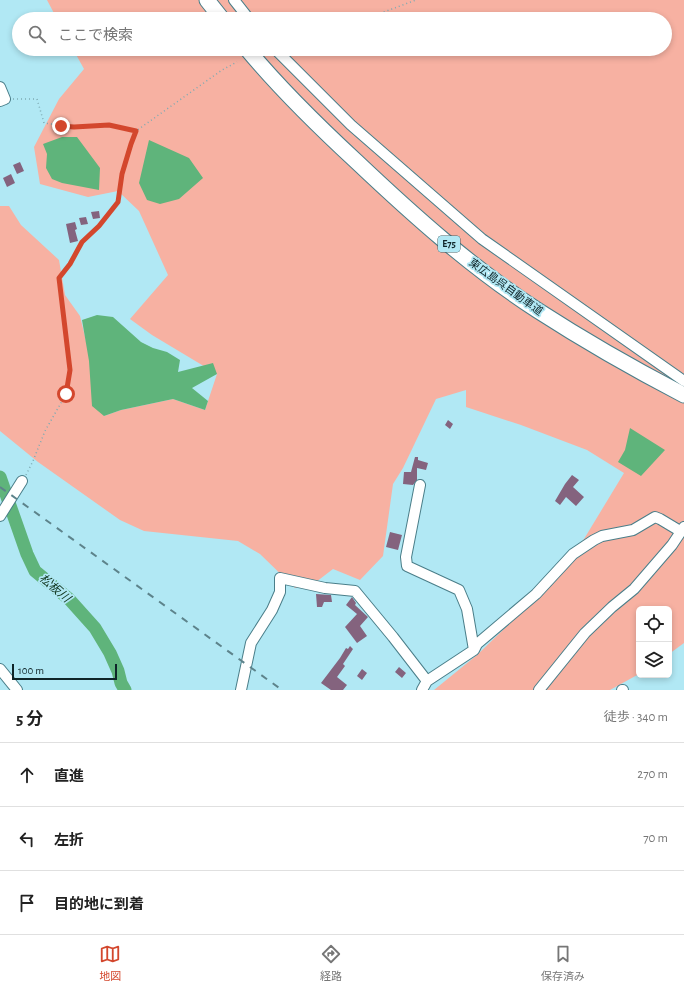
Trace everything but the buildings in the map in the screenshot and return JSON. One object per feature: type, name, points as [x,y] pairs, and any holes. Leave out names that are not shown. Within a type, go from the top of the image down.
[{"type":"highway","points":[[208,0],[217,12]]},
{"type":"highway","name":"東広島呉自動車道","points":[[253,56],[318,127],[426,225],[478,267],[536,310],[640,372],[684,395]]},
{"type":"street","points":[[234,0],[243,12]]},
{"type":"street","points":[[282,56],[351,125],[482,239],[684,381]]},
{"type":"street","points":[[0,87],[3,100]]},
{"type":"street","points":[[0,516],[22,482]]},
{"type":"street","points":[[420,485],[406,557],[407,566],[459,590],[467,609],[474,650]]},
{"type":"street","points":[[240,690],[251,643],[272,610],[280,592],[280,578],[325,588],[354,591],[393,636],[424,685],[474,650],[477,644],[536,594],[573,554],[594,540],[602,536],[633,530],[655,517],[682,529],[672,545],[634,589],[612,607],[585,633],[540,690]]},
{"type":"street","points":[[0,669],[17,690]]},
{"type":"path","points":[[384,12],[416,0]]},
{"type":"path","points":[[22,482],[33,461],[45,432],[66,394],[70,370],[59,278],[70,264],[82,242],[99,226],[118,202],[122,174],[136,131],[222,70],[237,62]]},
{"type":"path","points":[[3,100],[37,99],[44,123],[74,127],[109,125],[136,131]]},
{"type":"shaded area","points":[[47,0],[684,0],[684,643],[672,652],[672,606],[636,606],[636,676],[610,690],[434,690],[477,655],[533,601],[584,539],[624,473],[587,450],[521,425],[466,407],[466,390],[436,399],[403,468],[393,484],[383,556],[360,580],[333,569],[316,582],[295,588],[260,554],[238,541],[144,531],[120,520],[38,462],[0,431],[0,206],[9,206],[21,225],[59,260],[65,295],[80,316],[104,416],[121,410],[173,399],[205,410],[217,374],[152,335],[130,319],[168,275],[139,211],[118,191],[88,197],[40,184],[34,147],[59,99],[84,69],[77,56],[672,56],[672,12],[53,12]]},
{"type":"shaded area","points":[[62,137],[77,137],[100,168],[99,190],[62,183],[52,179],[46,168],[47,154],[43,144]]},
{"type":"shaded area","points":[[149,140],[189,158],[203,178],[179,199],[160,204],[147,200],[139,183]]},
{"type":"shaded area","points":[[97,315],[113,317],[141,342],[153,348],[167,352],[180,360],[178,372],[213,363],[217,374],[192,388],[208,401],[205,410],[173,399],[121,410],[104,416],[92,406],[89,361],[82,320]]},
{"type":"shaded area","points":[[630,428],[665,450],[641,476],[618,462],[625,450]]},
{"type":"waterway","name":"松板川","points":[[0,477],[27,554],[35,571],[69,599],[95,628],[110,653],[125,690]]},
{"type":"railway","points":[[0,487],[282,690]]},
{"type":"route","points":[[61,126],[74,127],[109,125],[136,131],[122,174],[118,202],[99,226],[82,242],[70,264],[59,278],[70,370],[66,394]]}]
